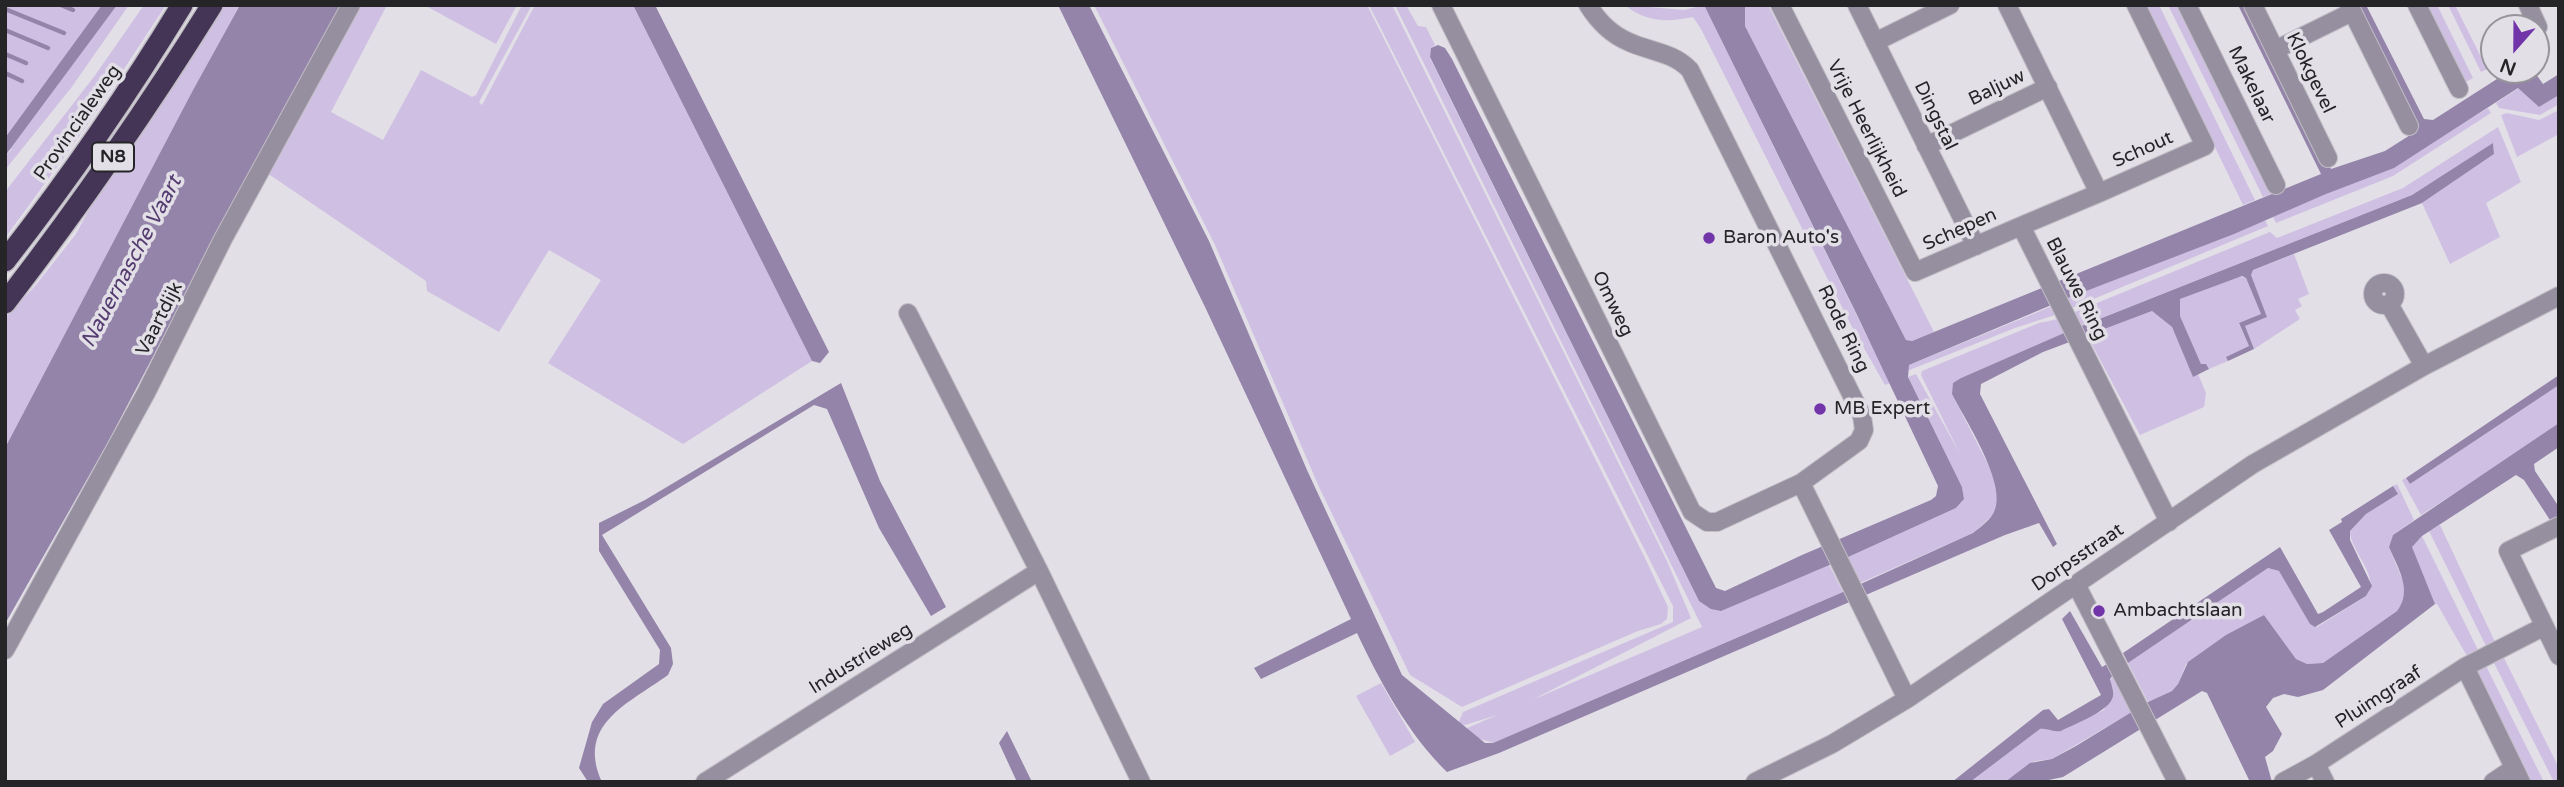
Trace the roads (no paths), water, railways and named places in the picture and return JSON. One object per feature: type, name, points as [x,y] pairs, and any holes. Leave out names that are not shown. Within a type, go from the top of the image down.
[{"type":"highway","name":"Provincialeweg","points":[[5,261],[44,212],[133,85],[182,5]]},
{"type":"highway","name":"N8","points":[[5,303],[64,226],[153,100],[212,5]]},
{"type":"street","name":"Vaartdijk","points":[[5,650],[140,405],[223,239],[351,5]]},
{"type":"street","name":"Omweg","points":[[1441,5],[1692,512],[1707,522],[1717,522],[1801,483]]},
{"type":"street","name":"Rode Ring","points":[[1588,5],[1602,24],[1619,37],[1672,56],[1690,70],[1862,416],[1864,430],[1860,441],[1801,483]]},
{"type":"street","name":"Vrije Heerlijkheid","points":[[1780,5],[1915,272]]},
{"type":"street","name":"Dingstal","points":[[1857,5],[1976,246]]},
{"type":"street","points":[[1875,42],[1950,5]]},
{"type":"street","points":[[2007,5],[2099,192]]},
{"type":"street","name":"Schout","points":[[2099,192],[2205,146],[2136,5]]},
{"type":"street","name":"Makelaar","points":[[2187,5],[2276,185]]},
{"type":"street","name":"Klokgevel","points":[[2253,5],[2328,159]]},
{"type":"street","points":[[2417,5],[2459,89]]},
{"type":"street","points":[[2275,50],[2351,8],[2409,126]]},
{"type":"street","name":"Baljuw","points":[[1926,146],[2048,87]]},
{"type":"street","name":"Blauwe Ring","points":[[2099,192],[2021,226],[2169,522]]},
{"type":"street","name":"Schepen","points":[[1915,272],[2021,226]]},
{"type":"street","name":"Dorpsstraat","points":[[1755,782],[1832,744],[1908,699],[2253,464],[2424,366],[2559,296]]},
{"type":"street","points":[[2389,304],[2424,366]]},
{"type":"street","points":[[908,313],[1039,571],[1141,782]]},
{"type":"street","points":[[1801,483],[1908,699]]},
{"type":"street","points":[[2554,528],[2508,551],[2559,656]]},
{"type":"street","name":"Industrieweg","points":[[705,782],[1039,571]]},
{"type":"street","points":[[2077,586],[2177,782]]},
{"type":"street","name":"Pluimgraaf","points":[[2284,781],[2316,764],[2465,667],[2543,627]]},
{"type":"street","points":[[2465,667],[2518,775],[2493,782]]},
{"type":"street","points":[[2316,764],[2325,782]]},
{"type":"water","points":[[102,5],[117,5],[5,156],[5,138]]},
{"type":"water","name":"Nauernasche Vaart","points":[[240,5],[341,5],[281,113],[107,444],[5,624],[5,448]]},
{"type":"water","points":[[633,5],[655,5],[829,352],[820,363],[812,361]]},
{"type":"water","points":[[1058,5],[1089,5],[1209,241],[1307,470],[1402,675],[1485,743],[1493,743],[1973,533],[1993,514],[1997,502],[1996,488],[1984,454],[1952,394],[1953,383],[1961,378],[2064,333],[2412,195],[2493,143],[2494,154],[2422,203],[2253,270],[2251,275],[2267,317],[2245,326],[2254,349],[2228,361],[2226,357],[2249,346],[2239,323],[2261,314],[2246,278],[2242,276],[2180,299],[2180,316],[2201,364],[2206,364],[2209,369],[2193,377],[2172,327],[2152,311],[2043,352],[1981,384],[1980,394],[2057,544],[2053,547],[2039,523],[2005,535],[1499,753],[1447,772],[1408,725],[1385,688],[1357,633],[1261,679],[1254,668],[1351,619],[1206,309]]},
{"type":"water","points":[[1704,5],[1745,5],[1745,26],[1906,340],[1912,341],[2321,174],[2238,5],[2248,5],[2331,169],[2385,151],[2415,132],[2356,5],[2366,5],[2424,119],[2433,120],[2489,84],[2550,84],[2550,80],[2559,74],[2559,95],[2539,107],[2518,88],[2394,168],[2068,298],[1909,365],[1908,377],[1962,487],[1964,499],[1956,508],[1721,611],[1711,609],[1699,601],[1430,57],[1431,48],[1438,45],[1445,48],[1452,59],[1716,588],[1725,591],[1936,496],[1938,486]]},
{"type":"water","points":[[2559,375],[2559,385],[2410,484],[2406,478]]},
{"type":"water","points":[[841,383],[880,481],[946,607],[931,616],[879,528],[827,409],[814,405],[602,535],[671,648],[673,664],[668,675],[623,706],[601,730],[596,745],[596,762],[602,782],[588,782],[579,768],[592,722],[603,704],[659,664],[660,650],[599,551],[599,523],[645,500]]},
{"type":"water","points":[[2559,423],[2559,447],[2534,464],[2535,471],[2559,507],[2559,534],[2524,480],[2516,475],[2422,536],[2412,547],[2435,604],[2323,690],[2298,697],[2284,694],[2273,698],[2266,707],[2282,734],[2273,751],[2265,757],[2272,782],[2250,782],[2207,693],[2202,691],[2063,777],[2039,782],[2005,782],[2030,763],[2052,759],[2148,702],[2172,691],[2188,662],[2226,635],[2264,615],[2296,659],[2307,664],[2323,663],[2397,611],[2402,603],[2404,587],[2389,547],[2393,535]]},
{"type":"water","points":[[2393,486],[2398,494],[2366,514],[2350,531],[2350,540],[2372,586],[2366,596],[2315,627],[2310,624],[2279,571],[2268,568],[2128,663],[2123,653],[2280,547],[2318,614],[2361,587],[2329,530],[2342,522],[2341,519]]},
{"type":"water","points":[[2070,611],[2102,667],[2107,664],[2113,675],[2110,679],[2113,694],[2111,702],[2099,712],[2061,731],[2040,729],[1970,782],[1952,782],[2043,710],[2049,709],[2058,720],[2101,695],[2062,619]]},
{"type":"water","points":[[1007,731],[1032,782],[1017,782],[999,743]]},
{"type":"waterway","points":[[61,5],[73,10]]},
{"type":"waterway","points":[[5,9],[64,33]]},
{"type":"waterway","points":[[5,30],[48,48]]},
{"type":"waterway","points":[[5,54],[26,63]]},
{"type":"waterway","points":[[5,73],[22,81]]},
{"type":"place","name":"Baron Auto's","points":[[1709,238]]},
{"type":"place","name":"MB Expert","points":[[1820,409]]},
{"type":"place","name":"Ambachtslaan","points":[[2099,611]]}]
